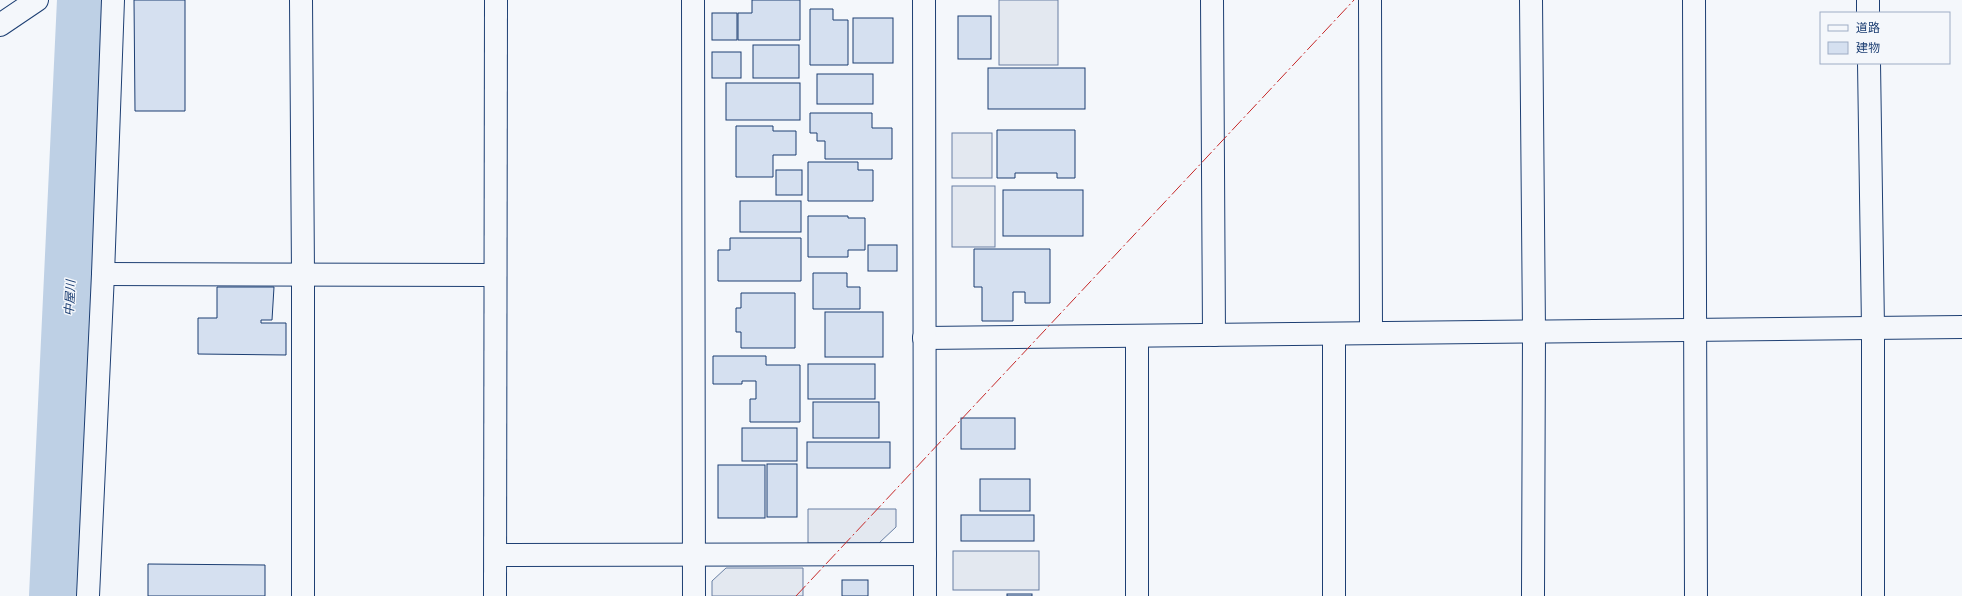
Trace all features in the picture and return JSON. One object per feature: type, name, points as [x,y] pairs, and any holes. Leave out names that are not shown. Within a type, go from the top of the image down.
[{"type":"street","points":[[0,25],[37,0]]},
{"type":"street","points":[[88,596],[103,274],[113,0]]},
{"type":"street","points":[[301,0],[303,596]]},
{"type":"street","points":[[495,596],[496,0]]},
{"type":"street","points":[[693,0],[694,596]]},
{"type":"street","points":[[924,0],[925,596]]},
{"type":"street","points":[[1212,0],[1214,335]]},
{"type":"street","points":[[1370,0],[1371,333]]},
{"type":"street","points":[[1531,0],[1534,332],[1533,596]]},
{"type":"street","points":[[1694,0],[1696,596]]},
{"type":"street","points":[[1868,0],[1868,12]]},
{"type":"street","points":[[1869,64],[1873,328],[1873,596]]},
{"type":"street","points":[[103,274],[495,275]]},
{"type":"street","points":[[924,338],[1962,327]]},
{"type":"street","points":[[1334,334],[1334,596]]},
{"type":"street","points":[[1137,336],[1137,596]]},
{"type":"street","points":[[496,555],[925,554]]},
{"type":"shaded area","points":[[999,0],[1058,0],[1058,65],[999,65]]},
{"type":"shaded area","points":[[952,133],[992,133],[992,178],[952,178]]},
{"type":"shaded area","points":[[952,186],[995,186],[995,247],[952,247]]},
{"type":"shaded area","points":[[808,509],[896,509],[896,527],[879,543],[808,543]]},
{"type":"shaded area","points":[[953,551],[1039,551],[1039,590],[953,590]]},
{"type":"shaded area","points":[[726,568],[803,568],[803,596],[712,596],[712,581]]},
{"type":"building","points":[[134,0],[185,0],[185,111],[135,111]]},
{"type":"building","points":[[752,0],[800,0],[800,40],[738,40],[738,13],[752,13]]},
{"type":"building","points":[[810,9],[833,9],[833,20],[848,20],[848,65],[810,65]]},
{"type":"building","points":[[712,13],[737,13],[737,40],[712,40]]},
{"type":"building","points":[[958,16],[991,16],[991,59],[958,59]]},
{"type":"building","points":[[853,18],[893,18],[893,63],[853,63]]},
{"type":"building","points":[[753,45],[799,45],[799,78],[753,78]]},
{"type":"building","points":[[712,52],[741,52],[741,78],[712,78]]},
{"type":"building","points":[[988,68],[1085,68],[1085,109],[988,109]]},
{"type":"building","points":[[817,74],[873,74],[873,104],[817,104]]},
{"type":"building","points":[[726,83],[800,83],[800,120],[726,120]]},
{"type":"building","points":[[810,113],[872,113],[872,128],[892,128],[892,159],[825,159],[825,141],[817,141],[817,133],[810,133]]},
{"type":"building","points":[[736,126],[773,126],[773,131],[796,131],[796,155],[773,155],[773,177],[736,177]]},
{"type":"building","points":[[997,130],[1075,130],[1075,178],[1057,178],[1057,173],[1015,173],[1015,178],[997,178]]},
{"type":"building","points":[[808,162],[858,162],[858,170],[873,170],[873,201],[808,201]]},
{"type":"building","points":[[776,170],[802,170],[802,195],[776,195]]},
{"type":"building","points":[[1003,190],[1083,190],[1083,236],[1003,236]]},
{"type":"building","points":[[740,201],[801,201],[801,232],[740,232]]},
{"type":"building","points":[[808,216],[848,216],[848,218],[865,218],[865,250],[848,250],[848,257],[808,257]]},
{"type":"building","points":[[730,238],[801,238],[801,281],[718,281],[718,250],[730,250]]},
{"type":"building","points":[[868,245],[897,245],[897,271],[868,271]]},
{"type":"building","points":[[974,249],[1050,249],[1050,303],[1025,303],[1025,292],[1013,292],[1013,321],[982,321],[982,287],[974,287]]},
{"type":"building","points":[[813,273],[847,273],[847,287],[860,287],[860,309],[813,309]]},
{"type":"building","points":[[217,287],[274,287],[272,320],[261,320],[261,323],[286,323],[286,355],[198,354],[198,318],[217,318]]},
{"type":"building","points":[[741,293],[795,293],[795,348],[741,348],[741,332],[736,332],[736,308],[741,308]]},
{"type":"building","points":[[825,312],[883,312],[883,357],[825,357]]},
{"type":"building","points":[[713,356],[766,356],[766,365],[800,365],[800,422],[750,422],[750,399],[756,399],[756,381],[742,381],[742,384],[713,384]]},
{"type":"building","points":[[808,364],[875,364],[875,399],[808,399]]},
{"type":"building","points":[[813,402],[879,402],[879,438],[813,438]]},
{"type":"building","points":[[961,418],[1015,418],[1015,449],[961,449]]},
{"type":"building","points":[[742,428],[797,428],[797,461],[742,461]]},
{"type":"building","points":[[807,442],[890,442],[890,468],[807,468]]},
{"type":"building","points":[[767,464],[797,464],[797,517],[767,517]]},
{"type":"building","points":[[718,465],[765,465],[765,518],[718,518]]},
{"type":"building","points":[[980,479],[1030,479],[1030,511],[980,511]]},
{"type":"building","points":[[961,515],[1034,515],[1034,541],[961,541]]},
{"type":"building","points":[[148,564],[265,565],[265,596],[148,596]]},
{"type":"building","points":[[842,580],[868,580],[868,596],[842,596]]},
{"type":"building","points":[[1007,594],[1032,594],[1032,596],[1007,596]]},
{"type":"waterway","name":"中屋川","points":[[56,596],[84,0]]},
{"type":"power","points":[[796,596],[1354,0]]}]
